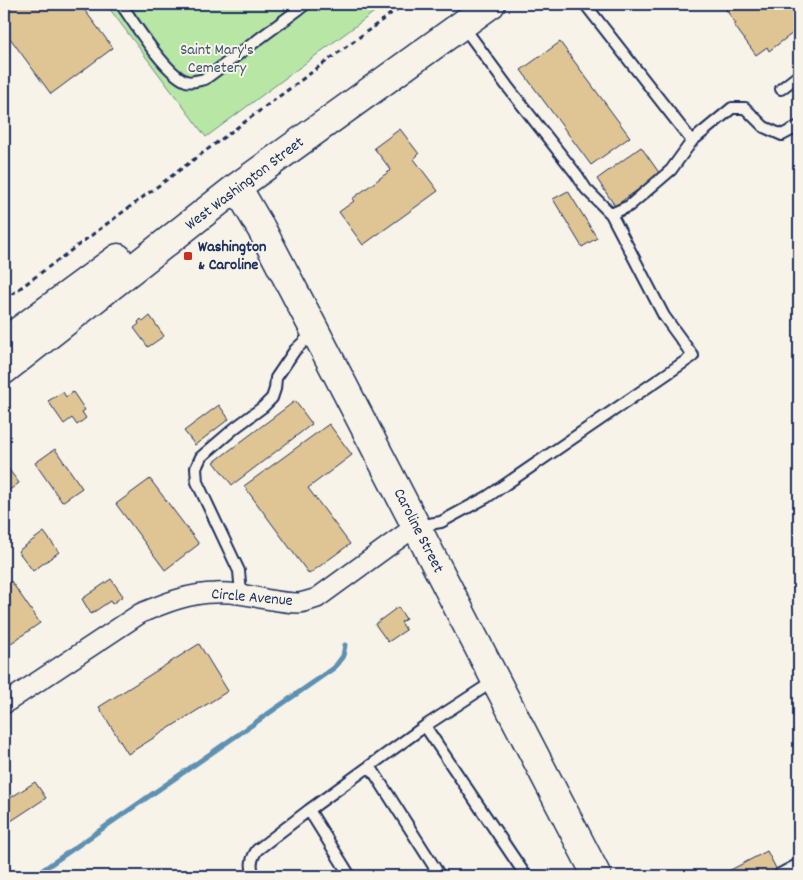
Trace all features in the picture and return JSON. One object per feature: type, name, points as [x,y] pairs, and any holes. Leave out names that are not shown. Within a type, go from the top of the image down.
[{"type":"main road","name":"West Washington Street","points":[[4,370],[237,187],[462,25],[486,5]]},
{"type":"main road","name":"Caroline Street","points":[[237,187],[262,230],[315,331],[597,876]]},
{"type":"main road","points":[[4,342],[115,260],[237,187]]},
{"type":"street","name":"Circle Avenue","points":[[4,704],[142,613],[190,596],[214,592],[242,594],[296,603],[305,602],[317,598],[416,526]]},
{"type":"lane","points":[[120,4],[162,62],[177,76],[188,82],[205,79],[295,7],[306,4]]},
{"type":"lane","points":[[585,4],[692,141]]},
{"type":"lane","points":[[416,526],[441,522],[488,497],[694,356],[664,316],[611,214],[586,189],[462,25]]},
{"type":"lane","points":[[781,89],[799,76]]},
{"type":"lane","points":[[611,214],[629,206],[671,170],[692,141],[732,108],[745,108],[764,127],[782,135],[799,126]]},
{"type":"lane","points":[[242,594],[239,571],[197,482],[196,468],[201,457],[272,398],[276,378],[295,350],[315,331]]},
{"type":"lane","points":[[254,876],[252,858],[257,850],[425,726],[495,681]]},
{"type":"lane","points":[[425,726],[526,876]]},
{"type":"lane","points":[[370,766],[440,876]]},
{"type":"lane","points":[[309,810],[350,876]]},
{"type":"lane","points":[[780,874],[799,864]]},
{"type":"path","points":[[4,300],[404,4]]},
{"type":"green space","name":"Saint Mary's Cemetery","points":[[106,4],[385,4],[206,137]]},
{"type":"building","points":[[4,4],[80,4],[113,48],[51,94],[4,30]]},
{"type":"building","points":[[722,4],[799,4],[799,23],[794,27],[797,30],[769,51],[767,47],[756,55],[734,25],[736,24]]},
{"type":"building","points":[[560,42],[630,137],[591,165],[521,70]]},
{"type":"building","points":[[400,129],[419,154],[414,159],[438,191],[363,245],[339,212],[354,201],[352,199],[391,170],[374,148]]},
{"type":"building","points":[[641,147],[660,174],[615,206],[597,179]]},
{"type":"building","points":[[568,191],[597,238],[582,247],[553,199]]},
{"type":"building","points":[[150,316],[164,336],[148,347],[134,328],[141,319],[143,322]]},
{"type":"building","points":[[63,392],[66,397],[73,392],[85,410],[82,412],[86,418],[77,425],[72,418],[64,424],[48,401]]},
{"type":"building","points":[[295,401],[312,424],[232,485],[214,462]]},
{"type":"building","points":[[219,405],[229,419],[195,445],[184,431]]},
{"type":"building","points":[[329,424],[352,455],[308,488],[350,544],[309,574],[244,486]]},
{"type":"building","points":[[55,449],[82,488],[62,502],[35,463]]},
{"type":"building","points":[[4,463],[19,483],[4,494]]},
{"type":"building","points":[[150,479],[199,544],[165,570],[116,504]]},
{"type":"building","points":[[44,532],[59,552],[33,571],[18,551]]},
{"type":"building","points":[[111,579],[123,596],[112,604],[110,601],[91,614],[82,599]]},
{"type":"building","points":[[11,581],[40,623],[4,648],[4,586]]},
{"type":"building","points":[[398,607],[406,619],[401,622],[406,630],[388,642],[375,624]]},
{"type":"building","points":[[199,644],[228,691],[128,754],[99,707]]},
{"type":"building","points":[[35,782],[46,798],[8,823],[4,817],[4,802]]},
{"type":"building","points":[[767,851],[780,876],[719,876]]},
{"type":"waterway","points":[[34,876],[334,668],[343,656],[345,645]]},
{"type":"place","name":"Washington & Caroline","points":[[188,256]]}]
